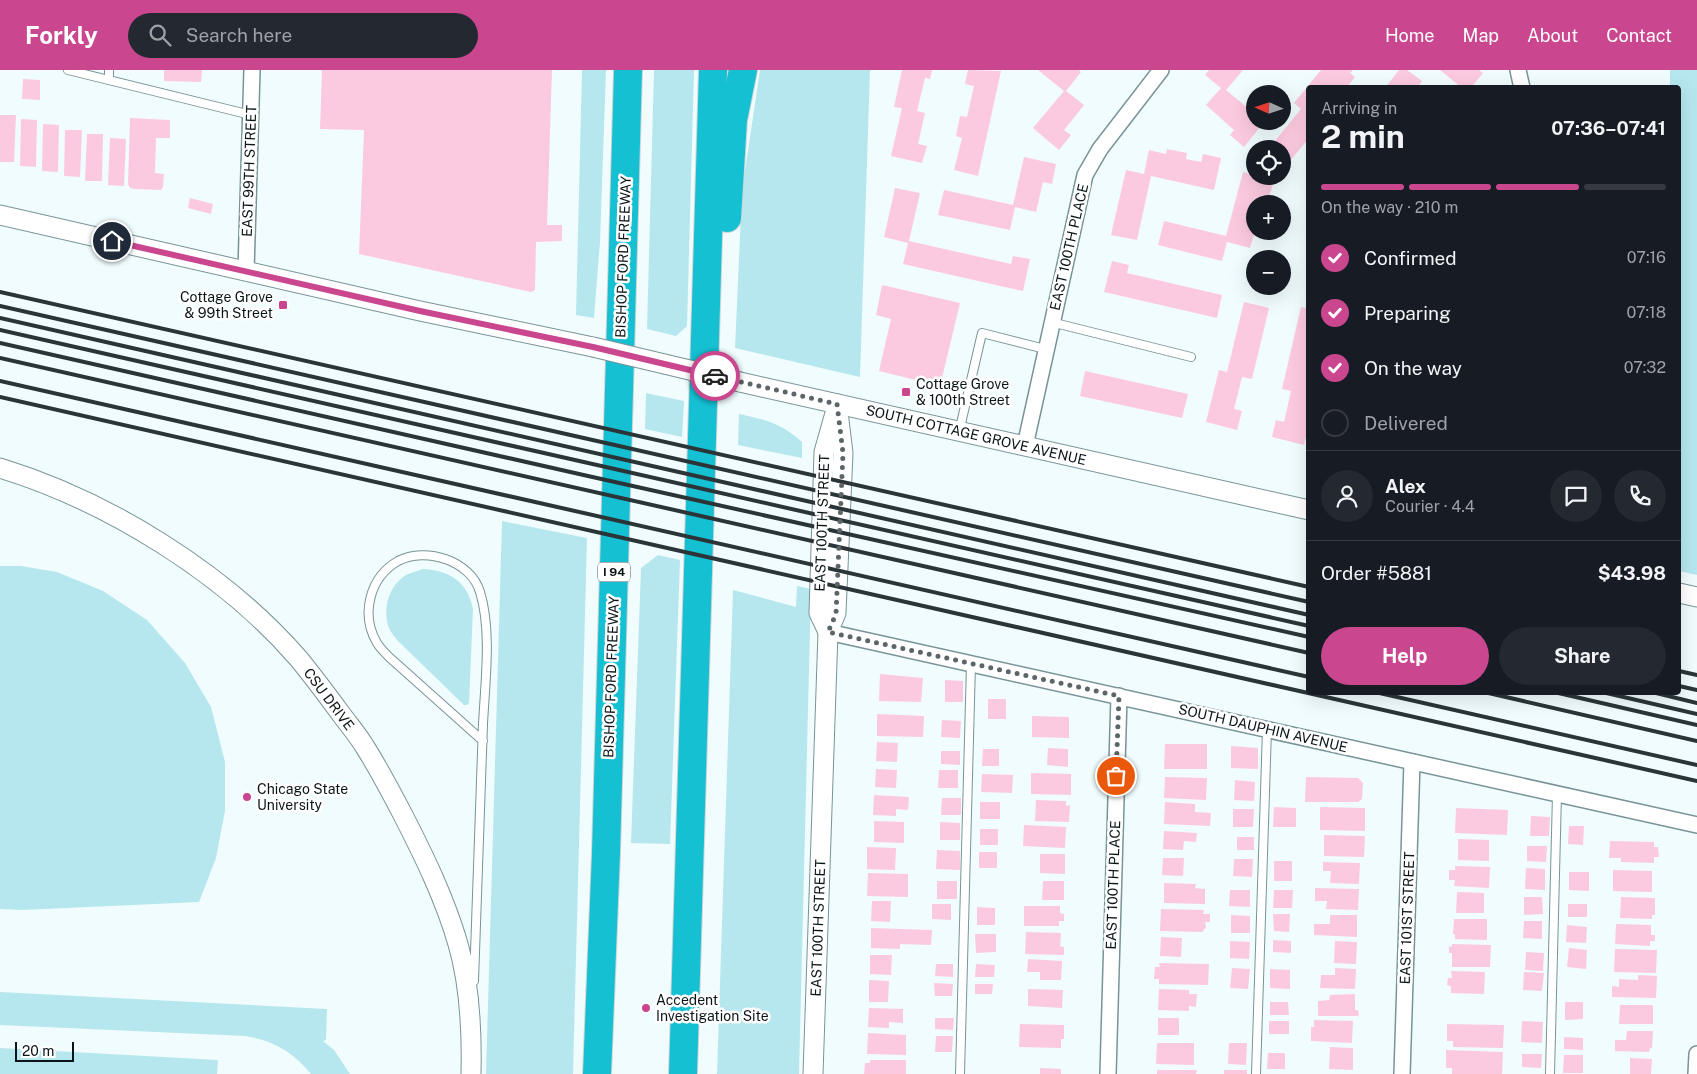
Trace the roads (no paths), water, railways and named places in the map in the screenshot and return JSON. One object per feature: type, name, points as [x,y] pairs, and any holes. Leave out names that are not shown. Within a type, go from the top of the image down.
[{"type":"highway","name":"BISHOP FORD FREEWAY","points":[[597,1074],[607,843],[628,70]]},
{"type":"highway","points":[[682,1074],[696,670],[713,70]]},
{"type":"highway","points":[[696,670],[714,576],[727,215],[733,120],[743,70]]},
{"type":"street","name":"EAST 99TH STREET","points":[[246,271],[252,70]]},
{"type":"street","name":"EAST 100TH PLACE","points":[[1025,446],[1045,348],[1085,175],[1100,149],[1161,70]]},
{"type":"street","points":[[1518,70],[1521,85]]},
{"type":"street","name":"SOUTH COTTAGE GROVE AVENUE","points":[[0,215],[420,311],[593,347],[959,432],[1306,509]]},
{"type":"street","name":"EAST 100TH STREET","points":[[813,1074],[828,632],[836,614],[843,453],[837,404]]},
{"type":"street","name":"CSU DRIVE","points":[[0,468],[70,494],[114,516],[169,549],[210,577],[266,626],[297,657],[328,696],[365,746],[419,848],[441,897],[458,944],[468,994],[471,1067]]},
{"type":"street","points":[[1681,593],[1697,597]]},
{"type":"street","name":"SOUTH DAUPHIN AVENUE","points":[[828,632],[1697,825]]},
{"type":"street","name":"EAST 100TH PLACE","points":[[1108,1074],[1119,696]]},
{"type":"street","name":"EAST 101ST STREET","points":[[1402,1074],[1412,762]]},
{"type":"street","points":[[1696,1074],[1697,1054]]},
{"type":"lane","points":[[68,70],[251,115]]},
{"type":"lane","points":[[109,70],[109,80]]},
{"type":"lane","points":[[1052,322],[1191,357]]},
{"type":"lane","points":[[959,432],[982,333],[1045,348]]},
{"type":"lane","points":[[471,1067],[486,631],[480,590],[470,573],[437,556],[421,555],[404,558],[388,566],[378,578],[371,594],[368,611],[377,642],[389,657],[482,742]]},
{"type":"lane","points":[[960,1074],[970,664]]},
{"type":"lane","points":[[1256,1074],[1267,729]]},
{"type":"lane","points":[[1550,1074],[1557,794]]},
{"type":"railway","points":[[0,292],[1306,586]]},
{"type":"railway","points":[[0,306],[1306,601]]},
{"type":"railway","points":[[0,318],[1306,614]]},
{"type":"railway","points":[[0,330],[1306,625]]},
{"type":"railway","points":[[0,343],[1306,636]]},
{"type":"railway","points":[[0,358],[1306,652]]},
{"type":"railway","points":[[0,381],[1306,676]]},
{"type":"railway","points":[[0,397],[1306,693]]},
{"type":"railway","points":[[1681,671],[1697,675]]},
{"type":"railway","points":[[1681,686],[1697,690]]},
{"type":"railway","points":[[1317,695],[1697,781]]},
{"type":"railway","points":[[1388,695],[1697,765]]},
{"type":"railway","points":[[1497,695],[1697,741]]},
{"type":"railway","points":[[1567,695],[1697,725]]},
{"type":"railway","points":[[1615,695],[1697,714]]},
{"type":"railway","points":[[1664,695],[1697,703]]},
{"type":"place","name":"Cottage Grove & 99th Street","points":[[283,305]]},
{"type":"place","name":"Cottage Grove & 100th Street","points":[[906,392]]},
{"type":"place","name":"Chicago State University","points":[[247,797]]},
{"type":"place","name":"Accedent Investigation Site","points":[[646,1008]]}]
